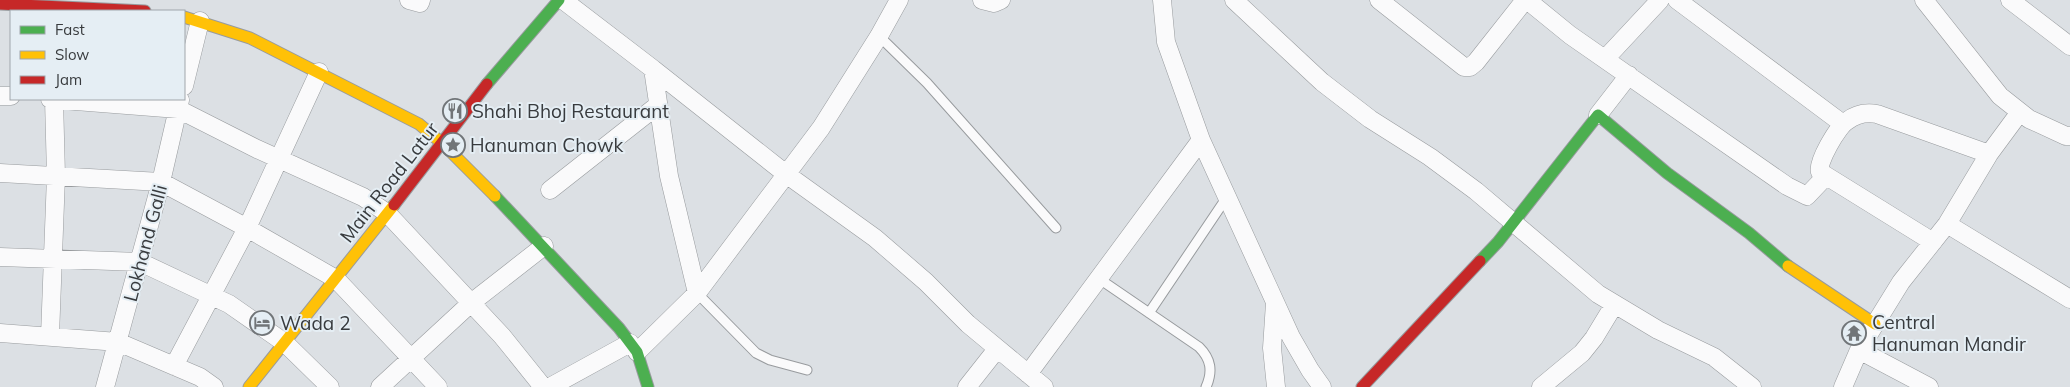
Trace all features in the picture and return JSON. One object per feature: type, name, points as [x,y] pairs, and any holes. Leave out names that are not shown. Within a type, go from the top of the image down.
[{"type":"street","points":[[409,0],[420,3],[421,0]]},
{"type":"street","name":"Main Road Latur","points":[[249,387],[443,144],[482,90],[559,0]]},
{"type":"street","points":[[564,0],[786,174],[875,238],[997,349],[1044,387]]},
{"type":"street","points":[[550,387],[633,348],[697,293],[821,128],[879,36],[899,0]]},
{"type":"street","points":[[982,0],[994,4],[1001,0]]},
{"type":"street","points":[[1162,0],[1166,42],[1201,140],[1275,303],[1310,370],[1322,387]]},
{"type":"street","points":[[1234,0],[1322,82],[1370,119],[1430,157],[1515,222],[1545,251],[1614,305],[1658,330],[1714,357],[1752,387]]},
{"type":"street","points":[[1379,0],[1464,67],[1470,67],[1476,62],[1526,0],[1605,59],[1800,194],[1807,196],[1812,193],[1825,177]]},
{"type":"street","points":[[1605,59],[1660,0]]},
{"type":"street","points":[[1677,0],[1843,124]]},
{"type":"street","points":[[1924,0],[2000,96],[2029,119],[2069,138]]},
{"type":"street","points":[[2010,0],[2070,46]]},
{"type":"street","points":[[0,4],[104,10]]},
{"type":"street","points":[[185,78],[192,19],[250,38],[419,124],[443,144],[544,246],[619,328],[633,348],[648,387]]},
{"type":"street","points":[[653,69],[668,176],[697,293]]},
{"type":"street","points":[[174,366],[247,228],[319,72]]},
{"type":"street","points":[[1362,387],[1515,222],[1629,75]]},
{"type":"street","points":[[50,336],[56,176],[54,100]]},
{"type":"street","points":[[79,100],[179,104],[278,159],[363,197],[387,213],[502,336],[543,387]]},
{"type":"street","name":"Lokhand Galli","points":[[105,387],[161,182],[179,104]]},
{"type":"street","points":[[550,190],[658,105]]},
{"type":"street","points":[[1843,387],[1859,350],[1901,282],[1947,224],[1989,154],[2020,112]]},
{"type":"street","points":[[1933,242],[1825,177],[1818,168],[1843,124],[1860,114],[1877,114],[1989,154]]},
{"type":"street","points":[[1598,115],[1667,173],[1748,233],[1797,274],[1875,324]]},
{"type":"street","points":[[1028,374],[1201,140]]},
{"type":"street","points":[[0,173],[161,182],[336,279],[412,357],[438,387]]},
{"type":"street","points":[[1947,224],[2070,299]]},
{"type":"street","points":[[380,387],[471,303],[544,246]]},
{"type":"street","points":[[0,257],[140,262],[229,304],[285,343],[330,387]]},
{"type":"street","points":[[1275,303],[1272,348],[1276,387]]},
{"type":"street","points":[[1541,387],[1582,353],[1594,338],[1614,305]]},
{"type":"street","points":[[0,333],[118,342],[200,377],[214,387]]},
{"type":"street","points":[[967,387],[997,349]]},
{"type":"street","points":[[1859,350],[1929,387]]},
{"type":"lane","points":[[879,36],[927,83],[1056,228]]},
{"type":"lane","points":[[1149,313],[1227,197]]},
{"type":"lane","points":[[1098,278],[1200,347],[1207,355],[1211,369],[1206,387]]},
{"type":"lane","points":[[697,293],[756,353],[770,360],[807,370]]},
{"type":"traffic: fast","points":[[487,84],[559,0]]},
{"type":"traffic: fast","points":[[1480,261],[1498,242],[1598,115],[1667,173],[1749,233],[1788,266]]},
{"type":"traffic: fast","points":[[495,196],[619,328],[637,352],[648,387]]},
{"type":"traffic: slow","points":[[185,17],[250,38],[419,124],[443,144],[495,196]]},
{"type":"traffic: slow","points":[[249,387],[394,205]]},
{"type":"traffic: slow","points":[[1788,266],[1875,324]]},
{"type":"traffic: jam","points":[[0,4],[124,10]]},
{"type":"traffic: jam","points":[[394,205],[487,84]]},
{"type":"traffic: jam","points":[[1362,387],[1480,261]]},
{"type":"place","name":"Shahi Bhoj Restaurant","points":[[455,111]]},
{"type":"place","name":"Hanuman Chowk","points":[[453,145]]},
{"type":"place","name":"Wada 2","points":[[262,323]]},
{"type":"place","name":"Central Hanuman Mandir","points":[[1854,333]]}]
